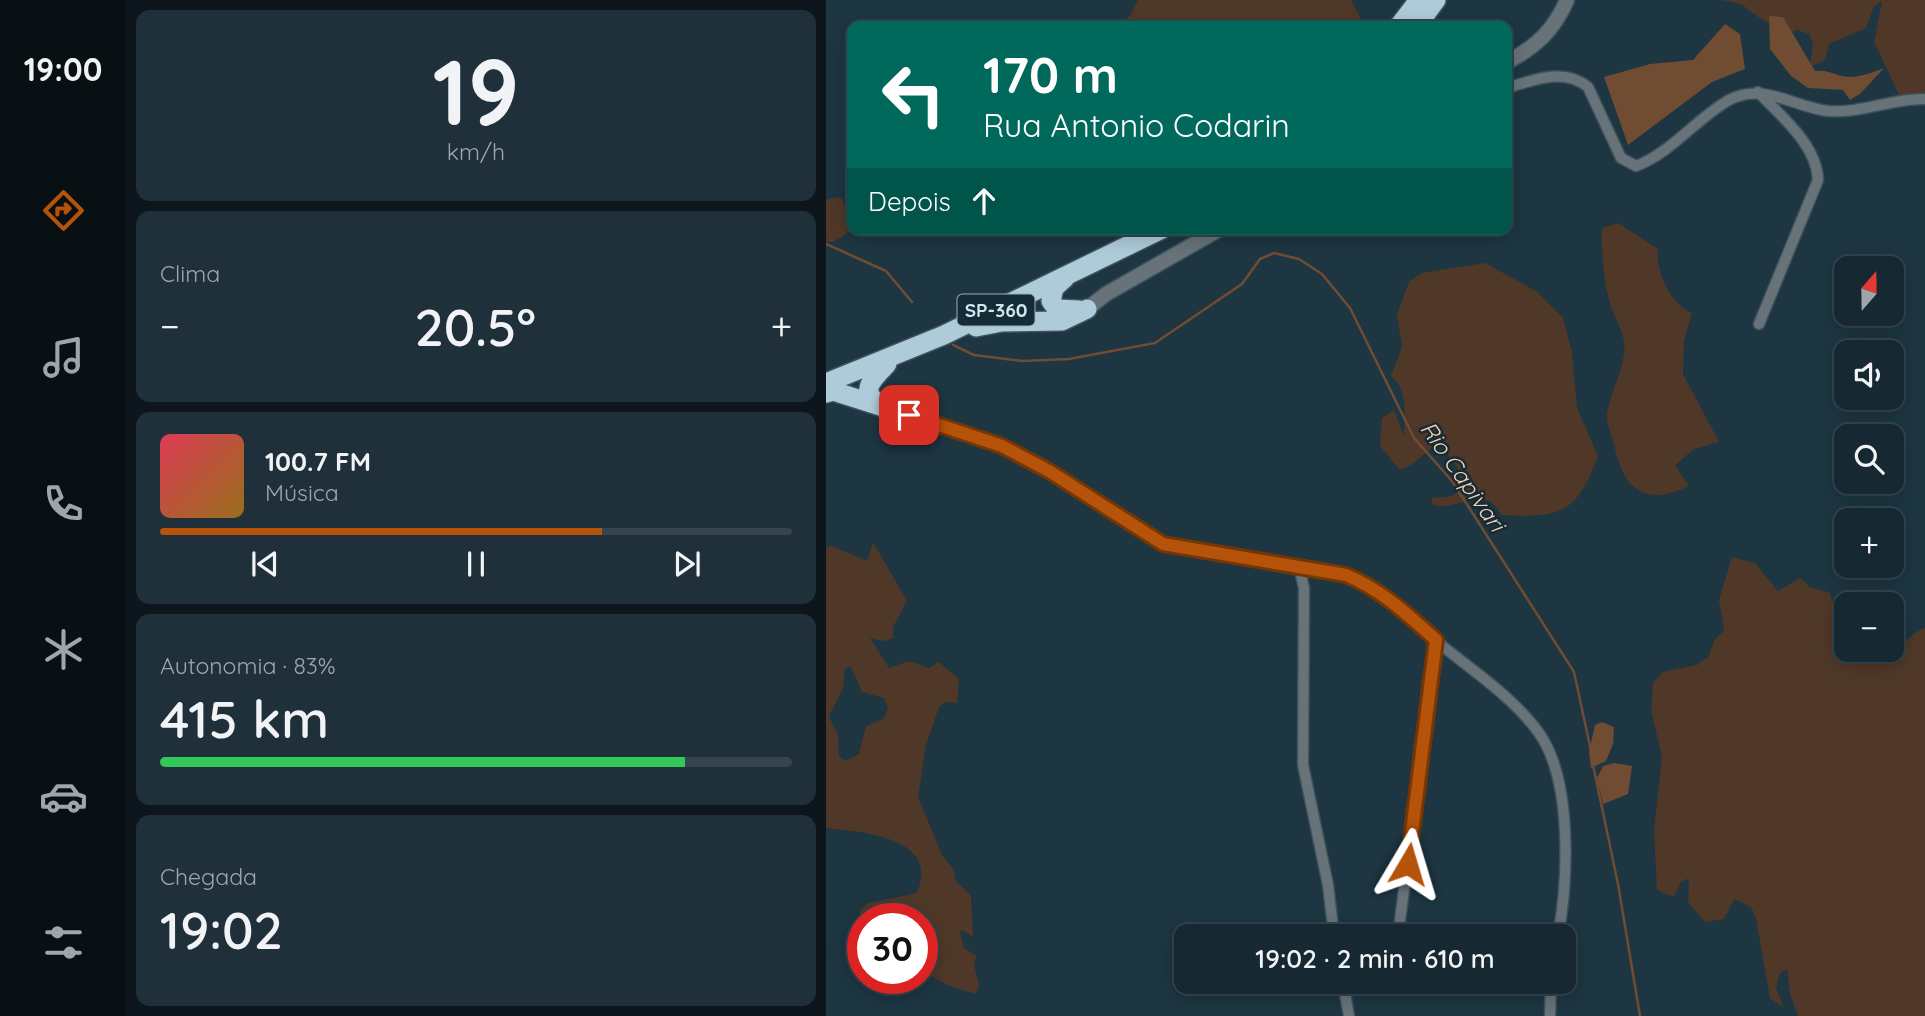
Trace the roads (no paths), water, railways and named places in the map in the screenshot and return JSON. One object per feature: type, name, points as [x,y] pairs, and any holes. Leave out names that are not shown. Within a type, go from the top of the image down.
[{"type":"highway","points":[[1403,21],[1419,0]]},
{"type":"highway","points":[[1421,21],[1436,0]]},
{"type":"highway","name":"SP-360","points":[[826,371],[901,342],[1120,235]]},
{"type":"highway","name":"SP-360","points":[[826,383],[944,335],[1150,235]]},
{"type":"highway","points":[[1066,277],[1054,288],[1051,301],[1057,309],[1068,312],[1087,309]]},
{"type":"highway","points":[[944,335],[1002,322],[1062,321],[1087,309]]},
{"type":"highway","points":[[884,408],[871,399],[868,391],[872,380],[893,358]]},
{"type":"highway","points":[[826,393],[834,391],[884,408]]},
{"type":"street","points":[[1512,59],[1542,40],[1555,24],[1567,0]]},
{"type":"street","points":[[1512,87],[1564,75],[1579,79],[1588,87],[1621,158],[1636,166],[1729,100],[1758,92],[1831,111],[1925,99]]},
{"type":"street","points":[[1758,92],[1801,140],[1818,167],[1815,193],[1759,324]]},
{"type":"street","points":[[1087,309],[1105,294],[1209,235]]},
{"type":"street","points":[[884,408],[1002,446],[1049,471],[1163,544],[1346,575],[1366,584],[1400,607],[1496,689],[1539,734],[1553,764],[1562,806],[1564,907],[1560,924]]},
{"type":"street","points":[[1299,566],[1304,588],[1303,765],[1328,885],[1333,924]]},
{"type":"street","points":[[1400,924],[1436,640]]},
{"type":"street","points":[[1345,994],[1349,1016]]},
{"type":"street","points":[[1550,1016],[1551,994]]},
{"type":"waterway","name":"Rio Capivari","points":[[826,244],[886,271],[912,302]]},
{"type":"waterway","name":"Rio Capivari","points":[[953,345],[974,355],[1023,361],[1069,359],[1155,343],[1242,284],[1260,259],[1274,253],[1299,259],[1322,274],[1350,308],[1414,438],[1452,481],[1574,672],[1591,751]]},
{"type":"waterway","name":"Rio Capivari","points":[[1593,765],[1618,884],[1640,1016]]}]
